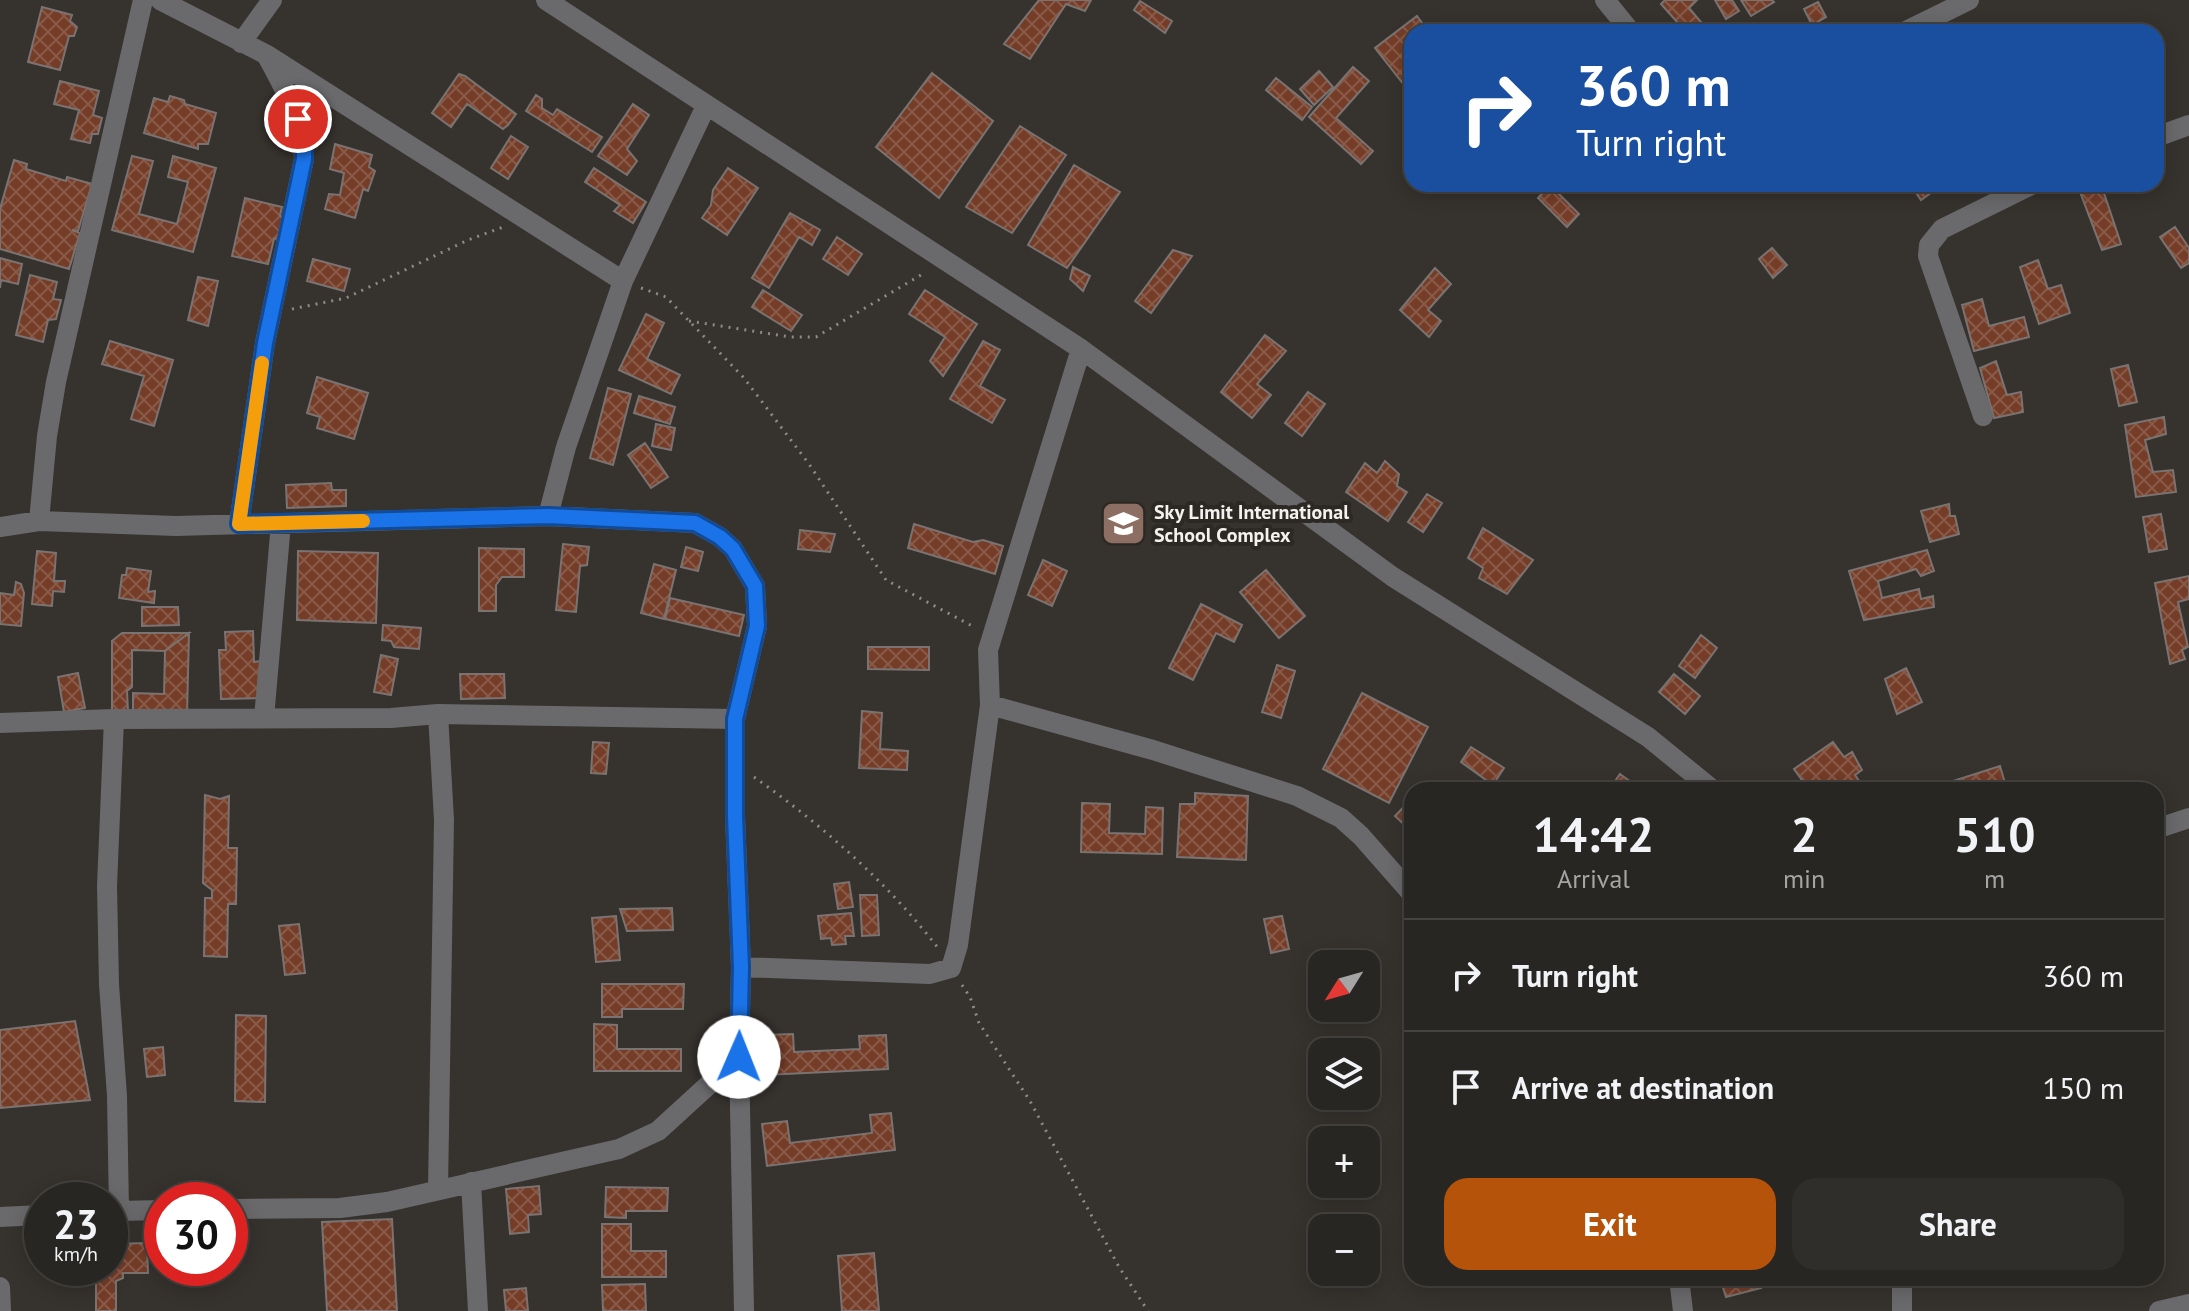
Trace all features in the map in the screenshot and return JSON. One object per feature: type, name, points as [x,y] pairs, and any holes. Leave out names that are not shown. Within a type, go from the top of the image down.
[{"type":"street","points":[[39,521],[56,382],[143,0]]},
{"type":"street","points":[[160,0],[267,55],[623,281]]},
{"type":"street","points":[[241,43],[272,0]]},
{"type":"street","points":[[546,0],[1081,349],[1393,577],[1648,737],[1703,782]]},
{"type":"street","points":[[1605,0],[1624,24]]},
{"type":"street","points":[[1920,24],[1969,0]]},
{"type":"street","points":[[239,524],[272,312],[304,159],[304,139],[298,119],[267,55]]},
{"type":"street","points":[[548,516],[566,447],[623,281],[706,106]]},
{"type":"street","points":[[2164,134],[2189,125]]},
{"type":"street","points":[[1983,416],[1928,256],[1929,245],[1942,229],[2017,192]]},
{"type":"street","points":[[741,967],[930,974],[951,968],[958,945],[990,705],[988,650],[1081,349]]},
{"type":"street","points":[[0,527],[39,521],[176,526],[548,516],[695,523],[720,537],[733,549],[755,586],[757,626],[735,719],[744,1311]]},
{"type":"street","points":[[264,718],[281,523]]},
{"type":"street","points":[[990,705],[1153,750],[1297,796],[1341,818],[1404,885]]},
{"type":"street","points":[[0,723],[114,719],[391,718],[438,714],[735,719]]},
{"type":"street","points":[[438,714],[444,820],[438,1190]]},
{"type":"street","points":[[114,719],[107,886],[109,984],[117,1096],[115,1182]]},
{"type":"street","points":[[2164,826],[2189,818]]},
{"type":"street","points":[[248,1209],[340,1208],[387,1202],[569,1162],[637,1142],[675,1117],[739,1057]]},
{"type":"street","points":[[471,1182],[478,1311]]},
{"type":"street","points":[[0,1217],[24,1216]]},
{"type":"street","points":[[1680,1286],[1683,1311]]},
{"type":"street","points":[[1902,1286],[1902,1311]]},
{"type":"street","points":[[0,1287],[1,1311]]},
{"type":"street","points":[[2159,1311],[2189,1304]]},
{"type":"path","points":[[272,312],[346,298],[468,240],[525,219]]},
{"type":"path","points":[[689,321],[790,337],[816,337],[919,275],[951,263]]},
{"type":"path","points":[[623,281],[666,297],[744,378],[809,464],[886,580],[992,636]]},
{"type":"path","points":[[735,763],[781,796],[887,887],[937,946],[970,997],[979,1023],[1037,1115],[1119,1267],[1148,1311]]},
{"type":"building","points":[[1039,0],[1091,0],[1085,11],[1066,4],[1030,59],[1004,44]]},
{"type":"building","points":[[1665,0],[1697,0],[1689,8],[1703,24],[1679,24],[1661,4]]},
{"type":"building","points":[[1715,0],[1732,0],[1739,11],[1726,19]]},
{"type":"building","points":[[1741,0],[1772,0],[1774,2],[1751,16]]},
{"type":"building","points":[[1140,1],[1172,21],[1165,33],[1134,10]]},
{"type":"building","points":[[1818,2],[1826,17],[1812,24],[1804,9]]},
{"type":"building","points":[[42,7],[72,15],[70,21],[77,27],[74,36],[69,36],[60,70],[28,62]]},
{"type":"building","points":[[1417,16],[1423,24],[1406,24]]},
{"type":"building","points":[[1404,26],[1404,85],[1375,48]]},
{"type":"building","points":[[1353,67],[1369,81],[1336,118],[1373,151],[1361,164],[1309,117]]},
{"type":"building","points":[[1319,71],[1333,87],[1314,105],[1300,89]]},
{"type":"building","points":[[932,73],[993,121],[939,198],[876,147]]},
{"type":"building","points":[[459,74],[516,114],[508,125],[503,129],[467,104],[451,127],[432,113]]},
{"type":"building","points":[[1276,78],[1312,107],[1302,120],[1266,90]]},
{"type":"building","points":[[60,81],[99,91],[93,115],[102,118],[98,134],[92,134],[90,143],[71,139],[79,110],[54,104]]},
{"type":"building","points":[[536,95],[542,99],[542,108],[553,115],[557,109],[602,137],[592,152],[526,111]]},
{"type":"building","points":[[170,96],[216,113],[208,144],[198,144],[198,149],[144,133],[154,98],[168,102]]},
{"type":"building","points":[[633,104],[649,115],[627,149],[637,161],[627,175],[598,156]]},
{"type":"building","points":[[1020,126],[1066,155],[1012,233],[966,207]]},
{"type":"building","points":[[511,136],[528,147],[508,179],[491,168]]},
{"type":"building","points":[[335,144],[372,155],[369,167],[375,171],[368,191],[363,189],[355,218],[325,209],[329,194],[340,195],[344,173],[330,169]]},
{"type":"building","points":[[132,156],[153,161],[139,214],[177,224],[188,182],[168,177],[173,156],[216,168],[193,252],[112,230]]},
{"type":"building","points":[[14,160],[27,164],[26,169],[66,181],[67,177],[92,184],[78,231],[72,230],[80,233],[69,269],[0,249],[0,209]]},
{"type":"building","points":[[1074,165],[1120,192],[1067,268],[1028,245]]},
{"type":"building","points":[[594,168],[646,202],[633,223],[614,211],[620,205],[585,182]]},
{"type":"building","points":[[728,168],[758,188],[727,235],[702,218],[711,205],[713,190]]},
{"type":"building","points":[[1544,192],[1557,192],[1579,214],[1567,227],[1538,198]]},
{"type":"building","points":[[1916,192],[1932,192],[1921,200]]},
{"type":"building","points":[[2080,192],[2104,192],[2121,244],[2102,250]]},
{"type":"building","points":[[245,198],[282,207],[280,215],[284,220],[279,238],[274,239],[268,264],[232,256]]},
{"type":"building","points":[[790,213],[820,230],[812,245],[799,237],[769,288],[752,278]]},
{"type":"building","points":[[2175,227],[2189,248],[2189,263],[2181,268],[2160,237]]},
{"type":"building","points":[[837,237],[862,254],[848,275],[823,259]]},
{"type":"building","points":[[1772,248],[1787,265],[1773,278],[1759,259]]},
{"type":"building","points":[[1173,250],[1192,256],[1151,313],[1135,301]]},
{"type":"building","points":[[0,258],[22,264],[18,284],[1,280],[0,288]]},
{"type":"building","points":[[313,259],[350,269],[344,291],[307,281]]},
{"type":"building","points":[[2038,260],[2048,289],[2061,285],[2070,313],[2039,324],[2020,267]]},
{"type":"building","points":[[1073,267],[1090,276],[1083,291],[1070,279]]},
{"type":"building","points":[[1435,268],[1451,284],[1428,310],[1441,321],[1429,337],[1400,310]]},
{"type":"building","points":[[30,275],[57,282],[53,299],[61,300],[56,319],[48,320],[43,342],[16,335]]},
{"type":"building","points":[[198,277],[218,281],[208,326],[188,320]]},
{"type":"building","points":[[763,290],[802,315],[791,331],[752,307]]},
{"type":"building","points":[[925,290],[977,324],[943,376],[930,361],[945,337],[909,314]]},
{"type":"building","points":[[1982,299],[1989,326],[2024,317],[2029,337],[1974,351],[1962,305]]},
{"type":"building","points":[[646,314],[664,323],[647,359],[680,375],[671,394],[619,370]]},
{"type":"building","points":[[1265,335],[1286,351],[1257,384],[1271,395],[1252,418],[1221,392]]},
{"type":"building","points":[[110,341],[173,360],[154,426],[131,419],[144,376],[102,364]]},
{"type":"building","points":[[983,341],[1000,350],[980,386],[1005,400],[992,423],[950,399]]},
{"type":"building","points":[[1996,361],[2007,395],[2021,392],[2023,412],[1994,418],[1980,368]]},
{"type":"building","points":[[2128,365],[2137,402],[2119,406],[2111,369]]},
{"type":"building","points":[[317,377],[368,393],[354,439],[317,428],[320,417],[307,413]]},
{"type":"building","points":[[608,388],[631,394],[613,465],[590,458]]},
{"type":"building","points":[[1308,392],[1325,404],[1302,436],[1285,423]]},
{"type":"building","points":[[639,396],[675,407],[670,424],[634,413]]},
{"type":"building","points":[[2164,417],[2166,434],[2145,440],[2153,472],[2173,470],[2176,492],[2136,497],[2125,425]]},
{"type":"building","points":[[656,424],[675,428],[671,450],[652,446]]},
{"type":"building","points":[[645,443],[668,477],[651,488],[628,455]]},
{"type":"building","points":[[1385,461],[1399,474],[1397,486],[1407,492],[1388,521],[1346,492],[1365,463],[1377,473]]},
{"type":"building","points":[[331,483],[332,490],[346,490],[346,506],[287,508],[286,485]]},
{"type":"building","points":[[1427,494],[1442,503],[1423,532],[1408,522]]},
{"type":"building","points":[[1949,504],[1950,516],[1955,516],[1959,534],[1930,542],[1921,511]]},
{"type":"building","points":[[2161,514],[2167,549],[2149,552],[2143,517]]},
{"type":"building","points":[[914,524],[973,542],[983,540],[1003,546],[995,574],[908,548]]},
{"type":"building","points":[[1483,528],[1533,560],[1507,594],[1479,578],[1483,568],[1468,558]]},
{"type":"building","points":[[800,530],[835,534],[830,552],[798,549]]},
{"type":"building","points":[[563,544],[589,547],[587,565],[580,566],[576,612],[556,610]]},
{"type":"building","points":[[686,547],[703,552],[698,571],[681,567]]},
{"type":"building","points":[[479,548],[524,549],[524,577],[502,577],[496,585],[496,611],[479,611]]},
{"type":"building","points":[[1927,550],[1934,571],[1921,576],[1916,569],[1878,581],[1882,598],[1919,589],[1921,599],[1933,596],[1934,607],[1864,620],[1849,571]]},
{"type":"building","points":[[37,551],[56,553],[54,581],[65,581],[64,592],[53,591],[52,606],[32,604]]},
{"type":"building","points":[[298,551],[378,553],[376,623],[297,620]]},
{"type":"building","points":[[1043,560],[1067,571],[1052,606],[1028,595]]},
{"type":"building","points":[[654,564],[676,570],[664,619],[641,613]]},
{"type":"building","points":[[127,568],[151,571],[148,592],[155,591],[154,603],[119,598],[122,575],[126,575]]},
{"type":"building","points":[[1266,570],[1305,616],[1279,638],[1240,592]]},
{"type":"building","points":[[2189,576],[2189,599],[2178,602],[2188,647],[2182,650],[2185,659],[2170,664],[2155,583]]},
{"type":"building","points":[[16,582],[21,584],[24,593],[21,626],[0,624],[0,593],[14,595]]},
{"type":"building","points":[[670,598],[744,615],[739,636],[665,619]]},
{"type":"building","points":[[1201,604],[1242,625],[1234,642],[1216,633],[1193,680],[1169,668]]},
{"type":"building","points":[[142,607],[178,607],[179,625],[142,626]]},
{"type":"building","points":[[383,625],[421,628],[419,649],[394,647],[391,641],[382,640]]},
{"type":"building","points":[[253,631],[254,662],[261,661],[262,698],[221,699],[219,650],[226,650],[225,632]]},
{"type":"building","points":[[122,633],[189,633],[165,651],[132,650],[132,687],[127,691],[128,711],[112,711],[112,641]]},
{"type":"building","points":[[189,633],[187,716],[133,714],[133,693],[164,694],[165,651]]},
{"type":"building","points":[[1701,635],[1717,648],[1695,678],[1679,666]]},
{"type":"building","points":[[868,647],[929,647],[929,670],[868,669]]},
{"type":"building","points":[[381,655],[398,659],[391,695],[374,692]]},
{"type":"building","points":[[1277,665],[1295,671],[1281,718],[1262,712]]},
{"type":"building","points":[[1906,668],[1922,702],[1897,714],[1885,679]]},
{"type":"building","points":[[78,673],[85,708],[64,712],[58,677]]},
{"type":"building","points":[[460,674],[504,674],[505,698],[461,699]]},
{"type":"building","points":[[1674,674],[1700,696],[1685,714],[1659,692]]},
{"type":"building","points":[[1362,693],[1428,727],[1389,803],[1323,769]]},
{"type":"building","points":[[862,711],[882,713],[880,749],[908,751],[907,770],[859,768]]},
{"type":"building","points":[[593,742],[609,743],[606,774],[591,773]]},
{"type":"building","points":[[1833,742],[1844,757],[1852,752],[1862,770],[1855,775],[1860,782],[1803,782],[1794,769]]},
{"type":"building","points":[[1471,747],[1504,768],[1495,782],[1489,782],[1461,762]]},
{"type":"building","points":[[2000,766],[2005,782],[1950,782]]},
{"type":"building","points":[[1620,774],[1631,782],[1614,782]]},
{"type":"building","points":[[1195,793],[1248,796],[1246,860],[1177,857],[1180,804],[1195,804]]},
{"type":"building","points":[[205,795],[220,799],[229,796],[228,848],[237,848],[236,904],[228,904],[227,957],[204,956],[205,898],[212,898],[212,890],[203,883]]},
{"type":"building","points":[[1082,803],[1110,804],[1109,833],[1145,834],[1146,807],[1163,808],[1162,854],[1081,852]]},
{"type":"building","points":[[1404,806],[1404,824],[1395,816]]},
{"type":"building","points":[[849,882],[853,907],[838,909],[834,884]]},
{"type":"building","points":[[860,895],[877,895],[879,935],[862,936]]},
{"type":"building","points":[[672,908],[673,930],[627,931],[620,909]]},
{"type":"building","points":[[851,913],[854,936],[845,936],[846,944],[832,945],[831,938],[821,939],[818,916]]},
{"type":"building","points":[[616,916],[620,960],[596,962],[592,918]]},
{"type":"building","points":[[1282,916],[1289,949],[1271,953],[1264,919]]},
{"type":"building","points":[[299,924],[305,973],[285,975],[279,926]]},
{"type":"building","points":[[602,984],[684,984],[683,1009],[622,1009],[622,1017],[602,1017]]},
{"type":"building","points":[[236,1015],[266,1016],[265,1102],[235,1101]]},
{"type":"building","points":[[75,1021],[90,1100],[0,1108],[0,1030]]},
{"type":"building","points":[[594,1024],[617,1025],[617,1049],[681,1049],[681,1071],[594,1071]]},
{"type":"building","points":[[793,1034],[794,1052],[860,1049],[859,1036],[886,1035],[888,1069],[765,1075],[763,1035]]},
{"type":"building","points":[[163,1047],[165,1075],[147,1077],[144,1049]]},
{"type":"building","points":[[891,1113],[895,1150],[767,1166],[762,1124],[787,1121],[790,1143],[872,1133],[870,1115]]},
{"type":"building","points":[[539,1186],[541,1214],[528,1215],[529,1232],[510,1234],[506,1189]]},
{"type":"building","points":[[606,1187],[668,1188],[667,1211],[626,1211],[626,1218],[605,1217]]},
{"type":"building","points":[[392,1219],[397,1311],[327,1311],[322,1222]]},
{"type":"building","points":[[602,1224],[631,1224],[631,1251],[666,1251],[666,1277],[602,1277]]},
{"type":"building","points":[[144,1243],[144,1273],[128,1273],[128,1244]]},
{"type":"building","points":[[874,1253],[879,1311],[842,1311],[838,1256]]},
{"type":"building","points":[[645,1284],[646,1311],[603,1311],[602,1285]]},
{"type":"building","points":[[96,1286],[116,1286],[116,1311],[96,1311]]},
{"type":"building","points":[[1723,1286],[1761,1286],[1761,1288],[1726,1297]]},
{"type":"building","points":[[526,1288],[528,1311],[506,1311],[504,1290]]},
{"type":"slow traffic","points":[[262,363],[239,524],[363,521]]},
{"type":"place","name":"Sky Limit International School Complex","points":[[1123,524]]},
{"type":"route","points":[[298,119],[304,139],[304,159],[265,343],[239,524],[548,516],[695,523],[720,537],[733,549],[755,586],[757,626],[735,719],[741,967],[739,1057]]}]
